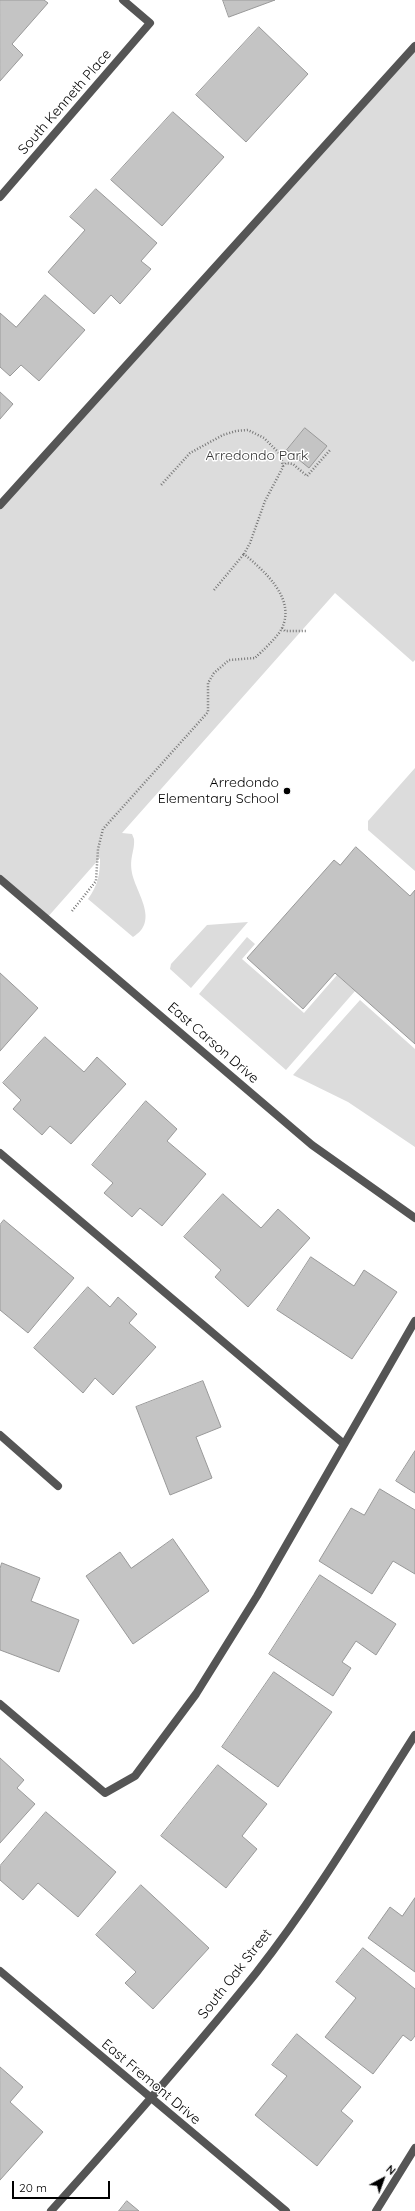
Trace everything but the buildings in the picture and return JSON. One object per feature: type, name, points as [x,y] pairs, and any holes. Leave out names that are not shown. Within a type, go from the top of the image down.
[{"type":"street","name":"South Kenneth Place","points":[[0,197],[150,23],[123,0]]},
{"type":"street","points":[[0,505],[415,46]]},
{"type":"street","name":"East Carson Drive","points":[[0,879],[312,1145],[415,1218]]},
{"type":"street","points":[[0,1153],[344,1444]]},
{"type":"street","points":[[0,1704],[105,1793],[136,1776],[196,1694],[257,1596],[415,1320]]},
{"type":"street","points":[[0,1436],[58,1486]]},
{"type":"street","name":"South Oak Street","points":[[51,2211],[151,2098],[256,1972],[331,1867],[415,1735]]},
{"type":"street","name":"East Fremont Drive","points":[[0,1972],[286,2211]]},
{"type":"street","points":[[376,2211],[415,2148]]},
{"type":"path","points":[[161,485],[190,453],[223,435],[236,431],[248,430],[264,438],[281,456],[283,466]]},
{"type":"path","points":[[214,590],[244,554],[250,543],[265,501],[283,466],[286,463],[293,464],[307,476],[331,449]]},
{"type":"path","points":[[57,928],[96,881],[98,849],[104,829],[208,712],[208,683],[214,673],[229,660],[255,658],[282,628],[284,612],[283,597],[273,582],[244,554]]},
{"type":"path","points":[[282,628],[285,631],[306,631]]},
{"type":"green space","name":"Arredondo Park","points":[[415,46],[415,660],[413,662],[335,593],[122,833],[132,834],[134,839],[131,863],[132,873],[146,915],[145,923],[141,930],[133,937],[88,899],[98,880],[100,858],[46,919],[0,879],[0,505]]},
{"type":"green space","points":[[415,768],[415,871],[368,830],[368,821]]},
{"type":"green space","points":[[248,922],[191,988],[170,969],[171,964],[207,925]]},
{"type":"green space","points":[[247,937],[255,944],[242,959],[304,1013],[337,975],[355,991],[286,1070],[199,994]]},
{"type":"green space","points":[[360,1000],[415,1049],[415,1147],[348,1102],[293,1075]]},
{"type":"place","name":"Arredondo Elementary School","points":[[287,791]]}]
